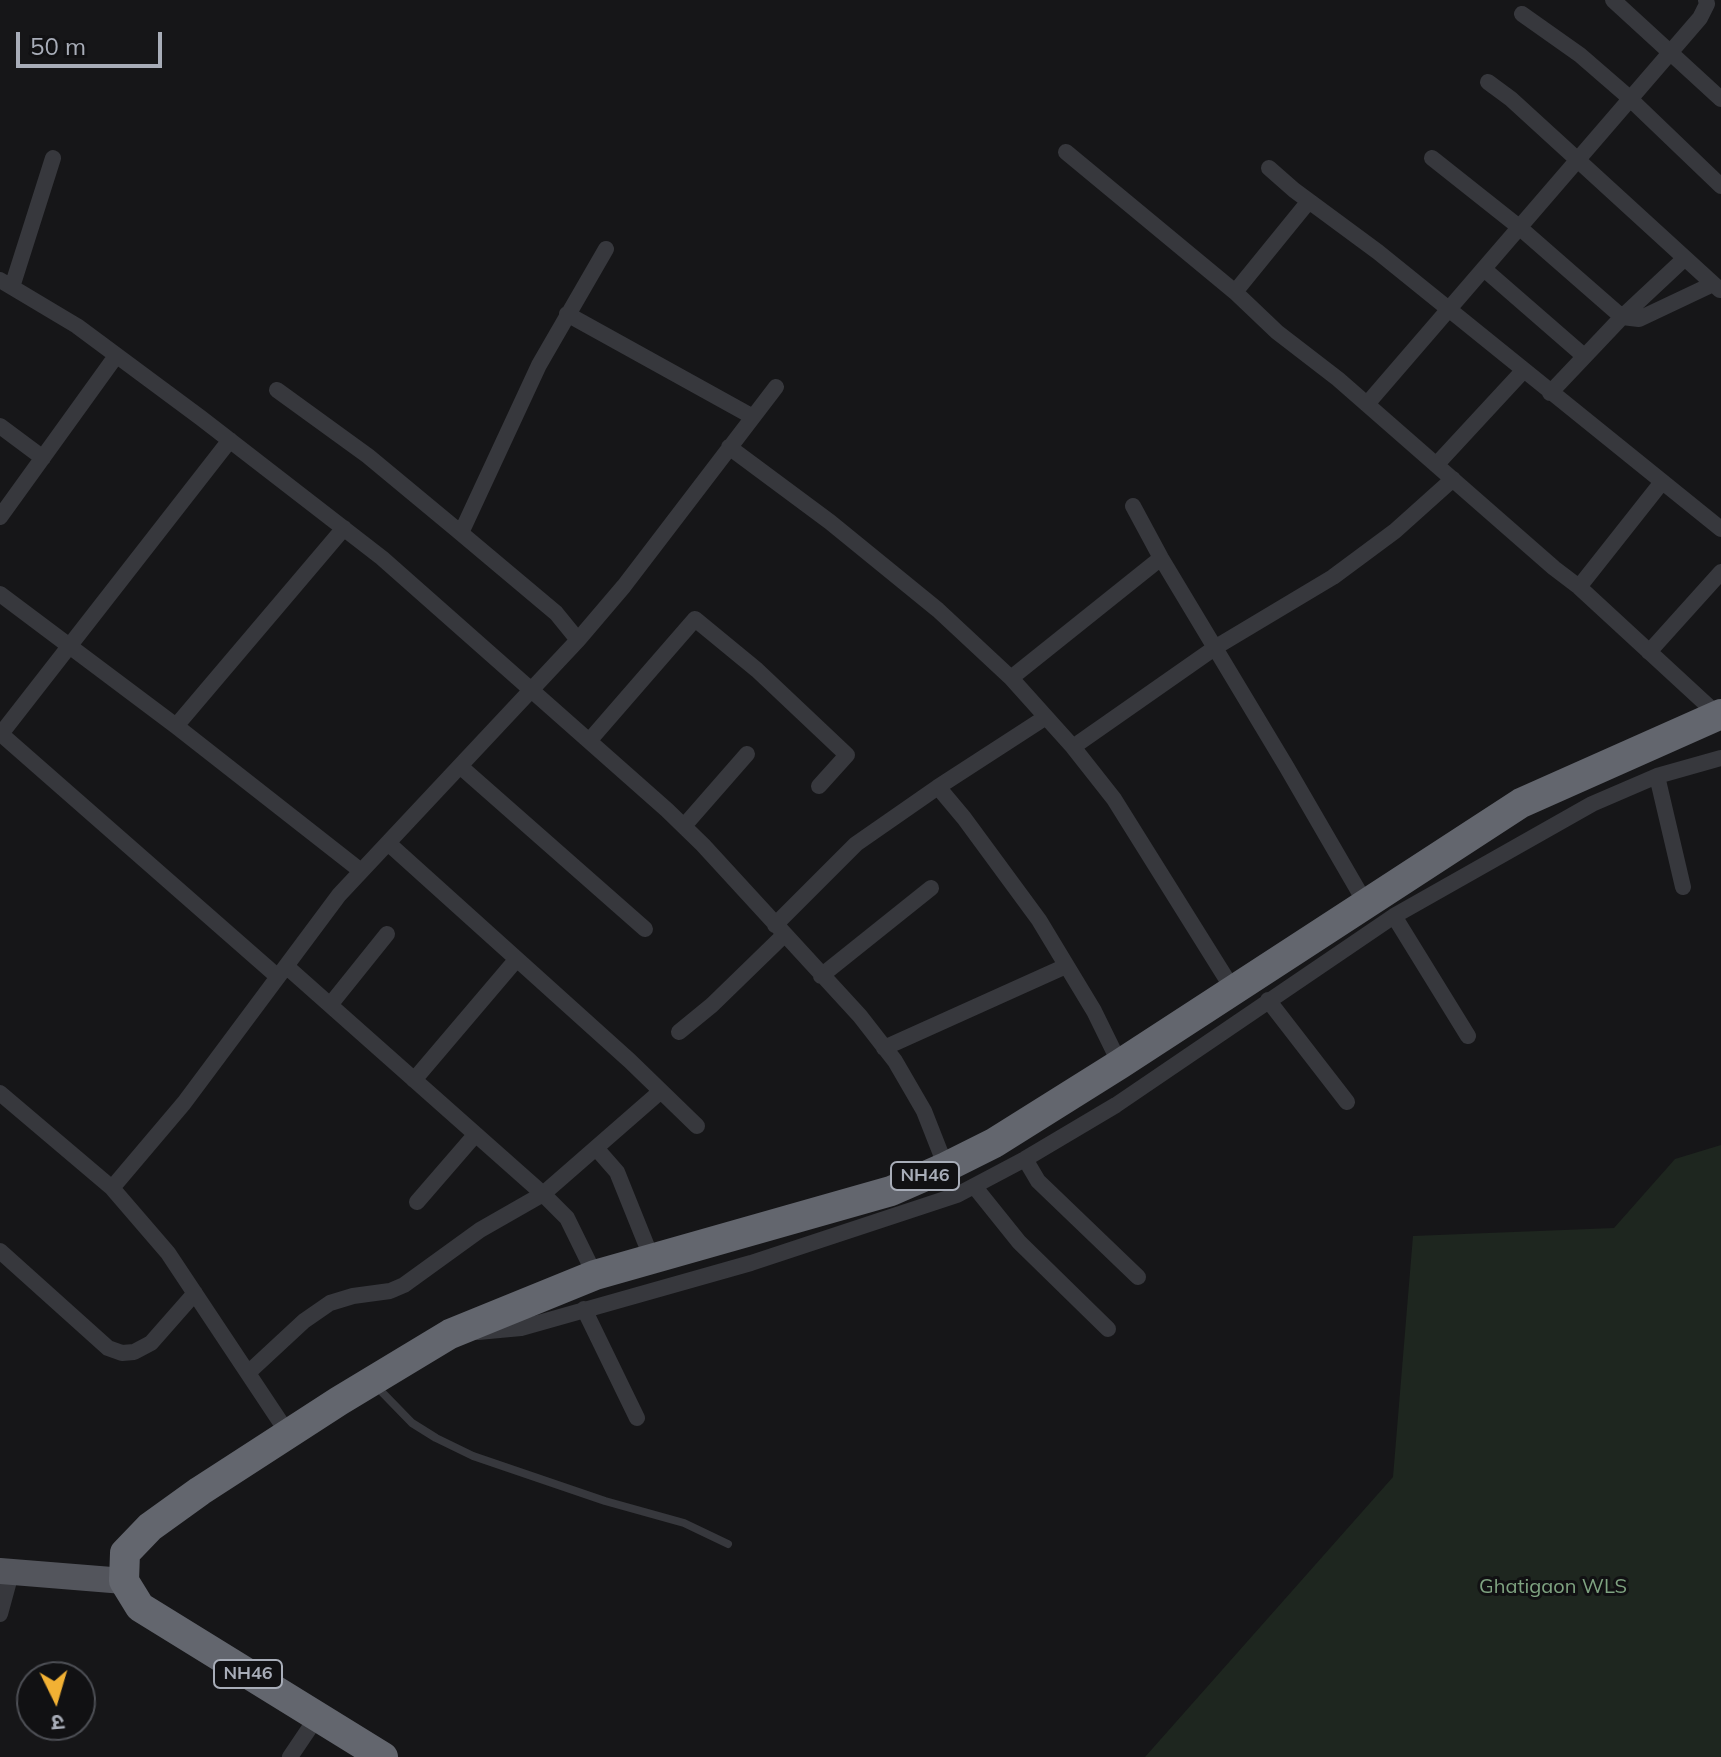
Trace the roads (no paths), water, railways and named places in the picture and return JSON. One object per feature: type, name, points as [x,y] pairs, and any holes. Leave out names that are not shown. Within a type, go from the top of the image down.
[{"type":"highway","name":"NH46","points":[[383,1757],[140,1607],[124,1581],[125,1553],[150,1527],[200,1491],[450,1334],[595,1275],[891,1191],[946,1167],[994,1143],[1120,1064],[1521,803],[1719,714]]},
{"type":"main road","points":[[6,1570],[124,1581]]},
{"type":"street","points":[[1613,0],[1721,99]]},
{"type":"street","points":[[1367,404],[1576,158],[1700,18],[1706,0]]},
{"type":"street","points":[[1522,14],[1580,55],[1721,186]]},
{"type":"street","points":[[1432,158],[1519,227],[1622,317],[1639,319],[1717,288],[1511,99],[1488,82]]},
{"type":"street","points":[[1066,152],[1235,292],[1277,332],[1367,404],[1579,587],[1719,714]]},
{"type":"street","points":[[53,158],[6,284],[77,326],[382,558],[684,826],[860,1016],[924,1111],[946,1167]]},
{"type":"street","points":[[1269,168],[1721,529]]},
{"type":"street","points":[[1235,292],[1309,201]]},
{"type":"street","points":[[461,533],[539,365],[606,249]]},
{"type":"street","points":[[1550,393],[1622,317],[1684,259]]},
{"type":"street","points":[[1484,269],[1584,356]]},
{"type":"street","points":[[567,314],[753,417]]},
{"type":"street","points":[[0,517],[116,356]]},
{"type":"street","points":[[1436,465],[1523,371]]},
{"type":"street","points":[[112,1188],[184,1103],[339,895],[578,640],[624,586],[776,387]]},
{"type":"street","points":[[277,390],[368,456],[461,533],[556,613],[578,640]]},
{"type":"street","points":[[0,426],[43,458]]},
{"type":"street","points":[[230,440],[1,734],[282,971],[330,1005],[543,1194],[567,1218],[595,1275]]},
{"type":"street","points":[[729,447],[830,522],[938,610],[1011,678],[1073,747],[1114,799],[1234,991]]},
{"type":"street","points":[[1073,747],[1216,647],[1333,577],[1395,531],[1453,479]]},
{"type":"street","points":[[1579,587],[1662,482]]},
{"type":"street","points":[[1133,506],[1366,904]]},
{"type":"street","points":[[176,726],[344,528]]},
{"type":"street","points":[[1011,678],[1161,558]]},
{"type":"street","points":[[1649,652],[1721,572]]},
{"type":"street","points":[[0,594],[176,726],[361,871]]},
{"type":"street","points":[[589,741],[695,619],[757,670],[847,755],[819,786]]},
{"type":"street","points":[[679,1032],[712,1005],[856,844],[1046,717]]},
{"type":"street","points":[[684,826],[747,754]]},
{"type":"street","points":[[450,1334],[521,1328],[751,1263],[957,1195],[1116,1105],[1394,916],[1592,804],[1657,776],[1721,758]]},
{"type":"street","points":[[461,767],[645,929]]},
{"type":"street","points":[[1657,776],[1683,887]]},
{"type":"street","points":[[938,787],[1039,920],[1094,1011],[1120,1064]]},
{"type":"street","points":[[388,843],[697,1126]]},
{"type":"street","points":[[821,976],[931,888]]},
{"type":"street","points":[[1394,916],[1468,1036]]},
{"type":"street","points":[[330,1005],[387,934]]},
{"type":"street","points":[[414,1080],[516,960]]},
{"type":"street","points":[[884,1048],[1066,966]]},
{"type":"street","points":[[1268,1000],[1347,1102]]},
{"type":"street","points":[[249,1372],[304,1321],[330,1303],[390,1291],[404,1285],[480,1230],[543,1194],[661,1091]]},
{"type":"street","points":[[0,1093],[112,1188],[168,1253],[289,1435]]},
{"type":"street","points":[[417,1202],[475,1135]]},
{"type":"street","points":[[596,1148],[617,1172],[652,1259]]},
{"type":"street","points":[[1025,1159],[1038,1181],[1138,1277]]},
{"type":"street","points":[[974,1186],[1019,1242],[1108,1329]]},
{"type":"street","points":[[0,1251],[108,1348],[122,1353],[134,1352],[151,1343],[195,1293]]},
{"type":"street","points":[[584,1309],[637,1418]]},
{"type":"street","points":[[0,1614],[6,1570]]},
{"type":"street","points":[[290,1757],[317,1717]]},
{"type":"lane","points":[[372,1381],[412,1423],[473,1456],[605,1501],[684,1523],[728,1544]]},
{"type":"park label","name":"Ghatigaon WLS","points":[[1553,1587]]}]
